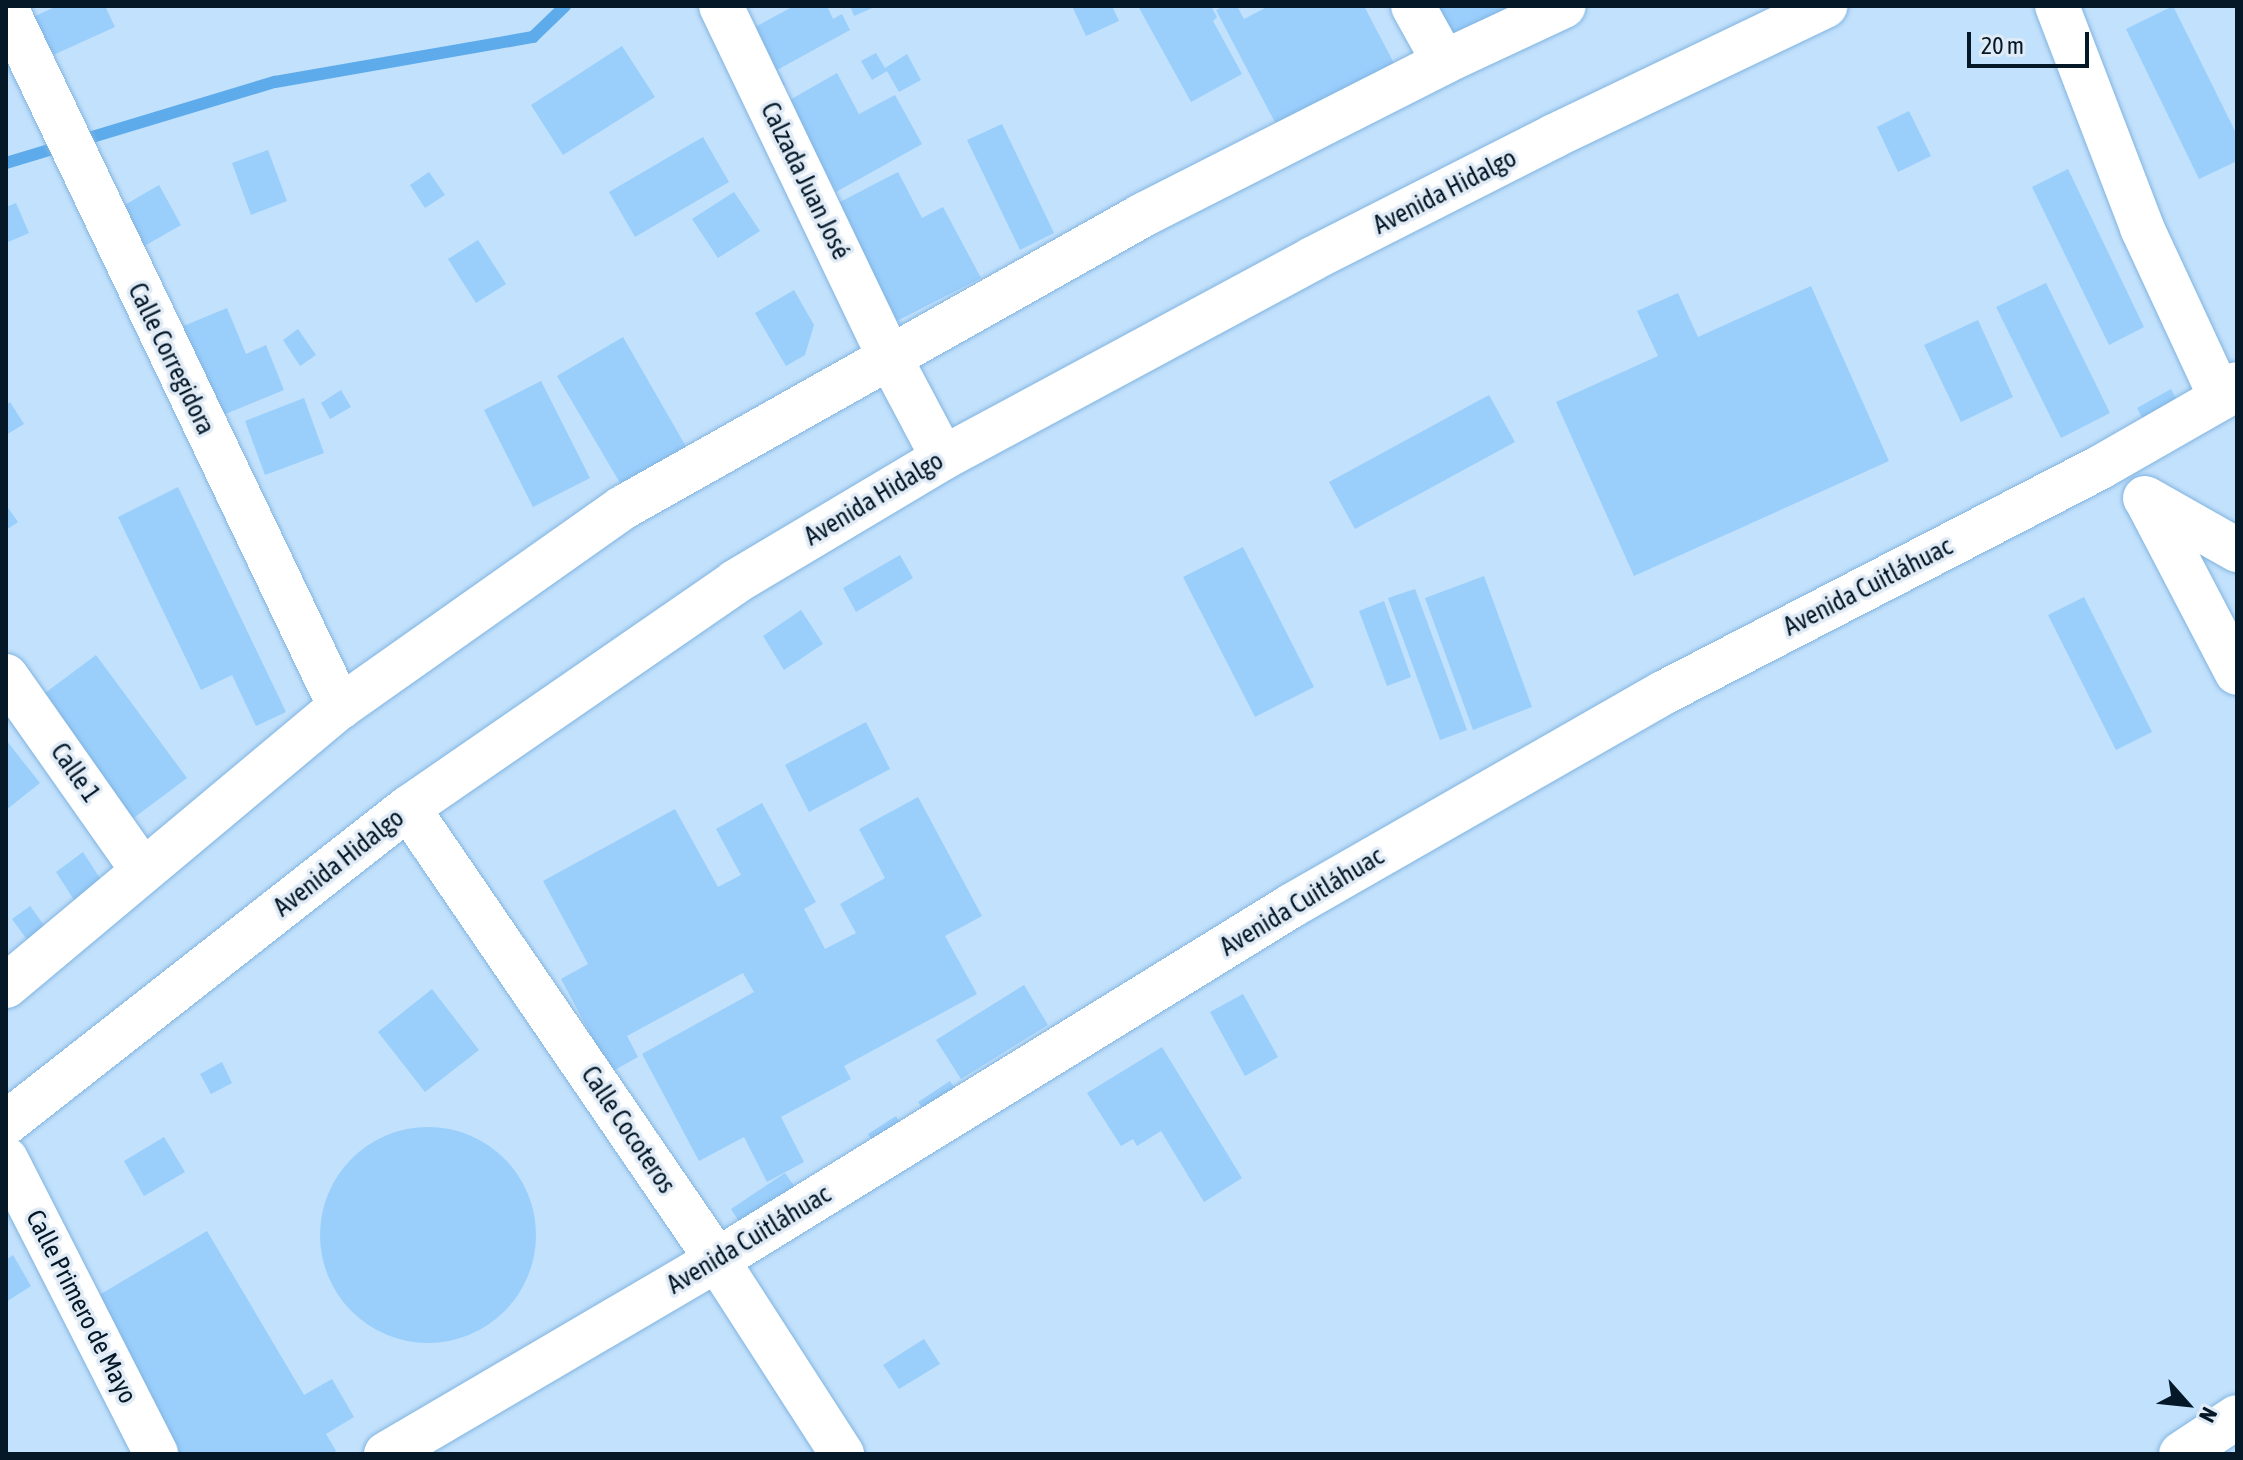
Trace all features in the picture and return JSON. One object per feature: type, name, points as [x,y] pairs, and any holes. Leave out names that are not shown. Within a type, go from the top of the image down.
[{"type":"street","name":"Calzada Juan José","points":[[721,6],[889,356],[943,458]]},
{"type":"street","points":[[1413,6],[1444,62]]},
{"type":"street","points":[[6,986],[340,707],[622,508],[1143,215],[1444,62],[1564,6]]},
{"type":"street","name":"Avenida Hidalgo","points":[[6,1123],[408,808],[735,582],[943,458],[1341,245],[1554,136],[1825,6]]},
{"type":"street","name":"Calle Corregidora","points":[[6,8],[340,707]]},
{"type":"street","points":[[2070,9],[2142,228],[2229,391]]},
{"type":"street","name":"Avenida Cuitláhuac","points":[[386,1454],[717,1260],[1291,906],[1663,693],[2099,468],[2229,391]]},
{"type":"street","points":[[2099,468],[2146,499],[2237,550]]},
{"type":"street","points":[[2146,499],[2237,673]]},
{"type":"street","name":"Calle 1","points":[[6,676],[143,871]]},
{"type":"street","name":"Calle Cocoteros","points":[[408,808],[717,1260],[842,1454]]},
{"type":"street","name":"Calle Primero de Mayo","points":[[6,1159],[156,1454]]},
{"type":"street","points":[[2181,1454],[2237,1417]]},
{"type":"building","points":[[57,6],[105,6],[115,27],[51,56],[33,17]]},
{"type":"building","points":[[794,6],[827,6],[833,19],[842,14],[850,30],[777,70],[785,84],[775,89],[744,33]]},
{"type":"building","points":[[850,6],[877,6],[854,16]]},
{"type":"building","points":[[1072,6],[1112,6],[1119,21],[1086,36]]},
{"type":"building","points":[[1138,6],[1211,6],[1217,17],[1213,21],[1242,74],[1191,102]]},
{"type":"building","points":[[1237,6],[1244,19],[1269,6],[1364,6],[1396,67],[1279,130],[1216,10]]},
{"type":"building","points":[[1423,6],[1535,6],[1447,52]]},
{"type":"building","points":[[2173,6],[2237,135],[2237,161],[2199,179],[2126,29]]},
{"type":"building","points":[[622,46],[655,97],[563,155],[531,105]]},
{"type":"building","points":[[876,53],[885,68],[907,54],[921,80],[899,92],[887,71],[872,80],[861,61]]},
{"type":"building","points":[[837,73],[859,114],[895,95],[922,144],[836,192],[788,101]]},
{"type":"building","points":[[1909,111],[1931,156],[1898,172],[1877,127]]},
{"type":"building","points":[[1002,124],[1054,233],[1020,250],[967,140]]},
{"type":"building","points":[[703,137],[729,182],[635,237],[609,192]]},
{"type":"building","points":[[268,150],[287,201],[251,215],[232,163]]},
{"type":"building","points":[[2068,169],[2144,327],[2109,345],[2032,187]]},
{"type":"building","points":[[429,172],[445,195],[425,208],[410,185]]},
{"type":"building","points":[[898,172],[922,218],[943,207],[981,278],[897,321],[838,203]]},
{"type":"building","points":[[159,185],[181,225],[141,248],[118,209]]},
{"type":"building","points":[[734,192],[760,231],[718,258],[692,219]]},
{"type":"building","points":[[16,203],[29,233],[6,243],[6,207]]},
{"type":"building","points":[[478,240],[506,284],[476,303],[448,259]]},
{"type":"building","points":[[2046,283],[2110,413],[2061,438],[1996,307]]},
{"type":"building","points":[[1811,286],[1889,461],[1634,576],[1556,402],[1658,356],[1637,311],[1678,293],[1698,337]]},
{"type":"building","points":[[794,290],[814,325],[805,355],[786,366],[755,313]]},
{"type":"building","points":[[227,308],[246,354],[266,345],[284,390],[218,417],[181,327]]},
{"type":"building","points":[[1978,320],[2013,397],[1961,422],[1924,345]]},
{"type":"building","points":[[298,329],[316,355],[300,366],[283,340]]},
{"type":"building","points":[[623,337],[688,450],[623,488],[557,376]]},
{"type":"building","points":[[541,381],[590,478],[533,507],[484,410]]},
{"type":"building","points":[[2171,389],[2185,416],[2151,435],[2137,408]]},
{"type":"building","points":[[341,390],[351,407],[330,419],[321,403]]},
{"type":"building","points":[[1489,395],[1515,442],[1355,529],[1329,482]]},
{"type":"building","points":[[304,398],[324,453],[265,475],[245,421]]},
{"type":"building","points":[[10,402],[24,424],[6,435],[6,405]]},
{"type":"building","points":[[178,487],[286,712],[256,726],[232,675],[201,690],[118,517]]},
{"type":"building","points":[[6,505],[18,522],[6,530]]},
{"type":"building","points":[[1243,547],[1314,687],[1255,717],[1183,577]]},
{"type":"building","points":[[900,555],[913,578],[856,612],[843,588]]},
{"type":"building","points":[[1484,576],[1532,707],[1473,730],[1425,598]]},
{"type":"building","points":[[1415,589],[1467,730],[1440,740],[1388,598]]},
{"type":"building","points":[[2084,597],[2152,732],[2116,750],[2048,615]]},
{"type":"building","points":[[1384,601],[1411,677],[1387,686],[1359,611]]},
{"type":"building","points":[[801,610],[823,644],[784,670],[763,636]]},
{"type":"building","points":[[96,655],[187,778],[127,823],[37,699]]},
{"type":"building","points":[[866,722],[890,769],[809,812],[785,765]]},
{"type":"building","points":[[6,740],[40,783],[6,810]]},
{"type":"building","points":[[918,797],[982,916],[945,936],[977,994],[844,1066],[851,1079],[781,1117],[804,1162],[767,1182],[744,1137],[699,1161],[642,1054],[754,992],[743,973],[627,1036],[638,1057],[611,1072],[561,979],[588,964],[543,881],[675,809],[718,887],[741,875],[716,829],[762,803],[816,902],[804,909],[825,949],[856,933],[840,904],[885,878],[859,829]]},
{"type":"building","points":[[83,852],[105,886],[78,906],[56,872]]},
{"type":"building","points":[[30,906],[49,932],[31,945],[12,919]]},
{"type":"building","points":[[1024,985],[1048,1025],[961,1079],[936,1040]]},
{"type":"building","points":[[432,989],[479,1050],[425,1092],[378,1032]]},
{"type":"building","points":[[1243,994],[1278,1057],[1245,1076],[1210,1012]]},
{"type":"building","points":[[1162,1047],[1242,1178],[1204,1202],[1161,1131],[1137,1146],[1133,1139],[1121,1146],[1087,1093]]},
{"type":"building","points":[[222,1062],[232,1083],[211,1094],[200,1074]]},
{"type":"building","points":[[950,1081],[963,1101],[931,1121],[918,1102]]},
{"type":"building","points":[[896,1116],[907,1135],[879,1153],[868,1134]]},
{"type":"building","points":[[428,1127],[470,1135],[505,1158],[528,1193],[536,1235],[528,1277],[505,1312],[470,1335],[428,1343],[386,1335],[351,1312],[328,1277],[320,1235],[328,1193],[351,1158],[386,1135]]},
{"type":"building","points":[[164,1137],[185,1172],[144,1196],[124,1161]]},
{"type":"building","points":[[785,1173],[800,1194],[745,1231],[731,1209]]},
{"type":"building","points":[[207,1231],[304,1395],[332,1379],[354,1417],[326,1434],[336,1451],[330,1454],[180,1454],[89,1301]]},
{"type":"building","points":[[13,1255],[31,1286],[6,1302],[6,1260]]},
{"type":"building","points":[[924,1339],[940,1364],[899,1389],[883,1365]]},
{"type":"waterway","points":[[6,163],[275,82],[533,37],[565,6]]}]
